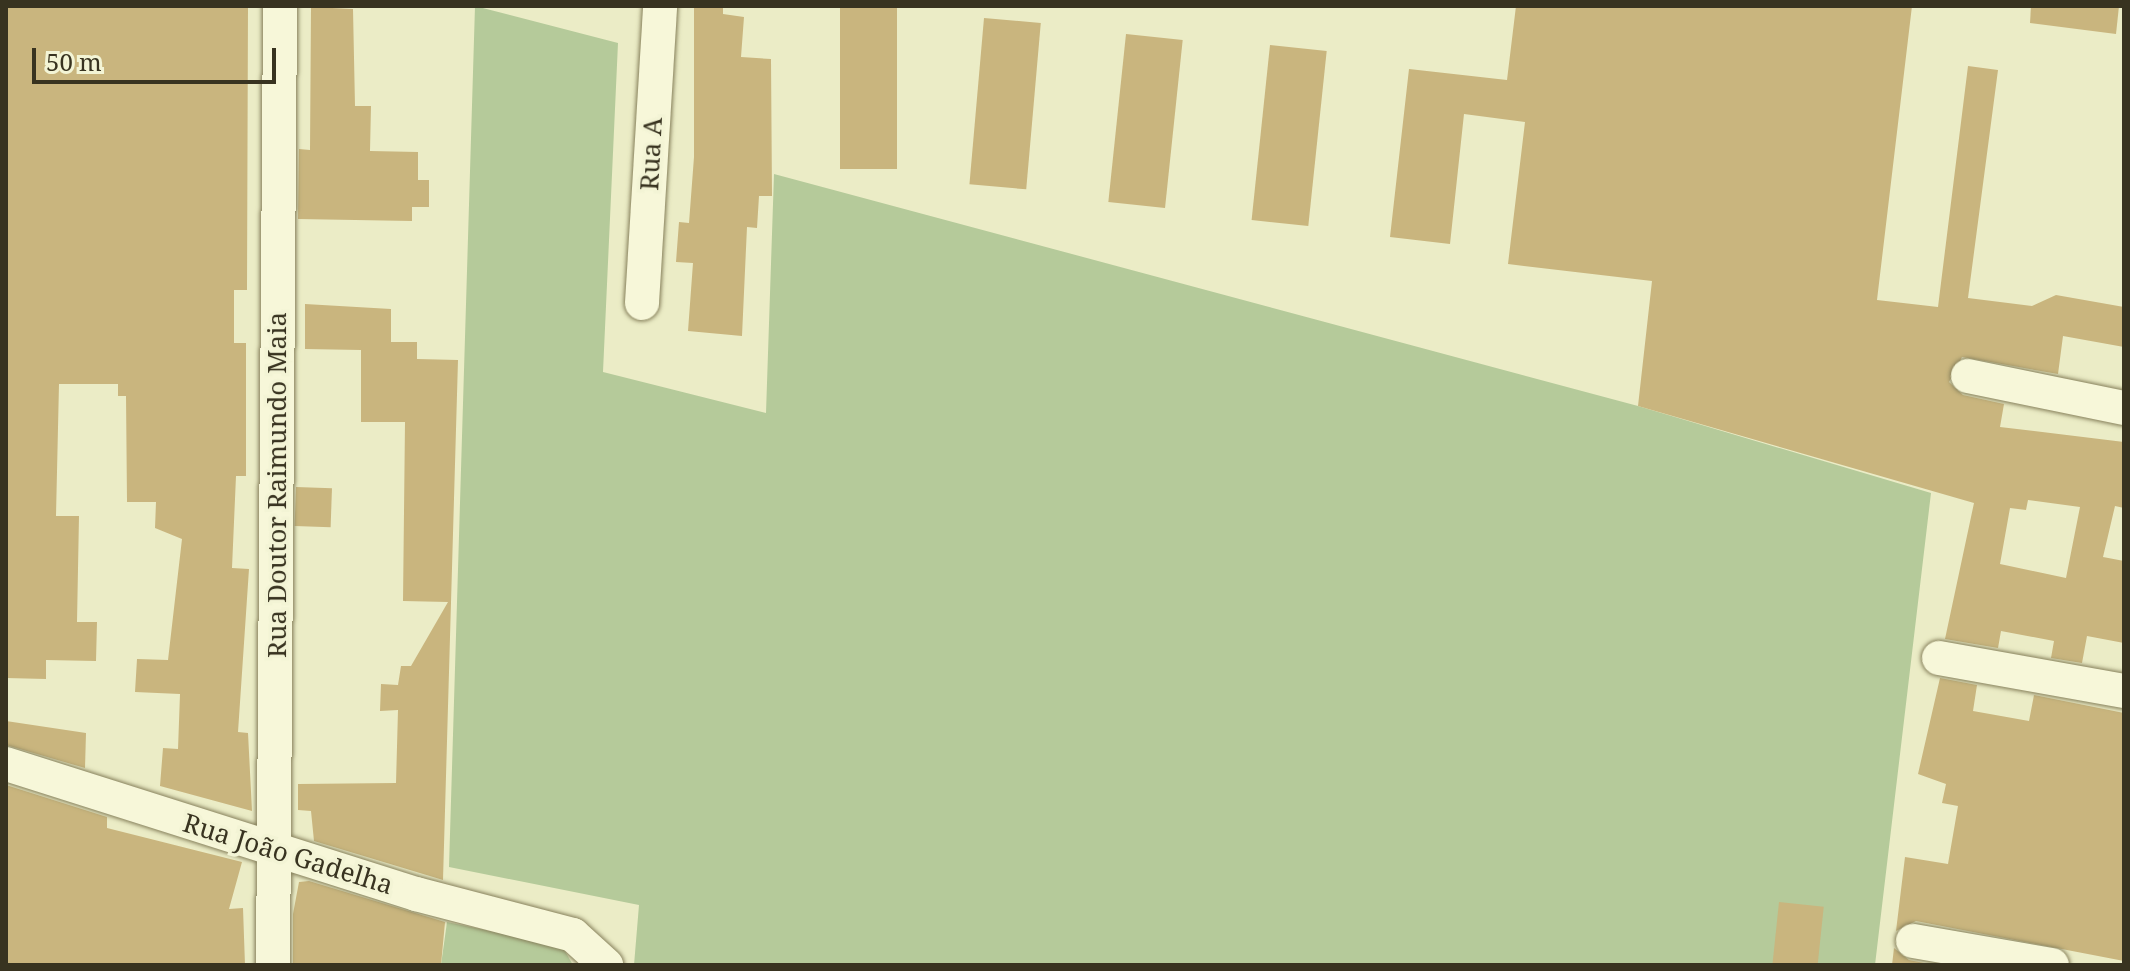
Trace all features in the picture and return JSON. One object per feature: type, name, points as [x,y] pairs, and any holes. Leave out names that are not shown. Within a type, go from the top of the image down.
[{"type":"street","name":"Rua Doutor Raimundo Maia","points":[[273,965],[280,6]]},
{"type":"street","name":"Rua A","points":[[642,303],[660,6]]},
{"type":"street","points":[[1968,376],[2124,408]]},
{"type":"street","points":[[1939,658],[2124,691]]},
{"type":"street","name":"Rua João Gadelha","points":[[6,764],[275,851],[573,935],[606,965]]},
{"type":"street","points":[[1913,941],[2052,965]]},
{"type":"green space","points":[[475,6],[618,43],[603,372],[766,413],[774,174],[1638,406],[1931,493],[1875,965],[634,965],[639,905],[449,867]]},
{"type":"green space","points":[[447,922],[562,946],[573,965],[441,965]]},
{"type":"building","points":[[6,6],[248,6],[247,290],[234,290],[234,343],[246,343],[246,476],[236,476],[232,568],[249,569],[238,732],[248,733],[252,811],[160,786],[163,748],[178,749],[180,694],[135,692],[137,659],[168,660],[182,539],[155,528],[156,502],[127,502],[126,396],[118,396],[118,384],[59,384],[56,516],[79,516],[77,622],[97,622],[96,661],[46,660],[46,679],[6,678]]},
{"type":"building","points":[[694,6],[723,6],[723,14],[744,17],[741,57],[771,59],[772,196],[759,196],[757,228],[747,227],[742,336],[688,331],[693,263],[676,262],[679,222],[689,223],[694,157]]},
{"type":"building","points":[[840,6],[897,6],[897,169],[840,169]]},
{"type":"building","points":[[1516,6],[1912,6],[1877,300],[1938,307],[1968,66],[1998,70],[1968,298],[2032,306],[2056,295],[2124,307],[2124,347],[2063,336],[2058,374],[1962,357],[1949,382],[1963,395],[2004,404],[2000,427],[2124,442],[2124,508],[2115,506],[2103,557],[2124,561],[2124,643],[2087,636],[2082,663],[2051,658],[2054,641],[2001,631],[1998,648],[1945,639],[1974,503],[1638,406],[1652,281],[1508,264],[1525,122],[1464,114],[1450,244],[1390,237],[1409,69],[1507,80]],"holes":[[[2028,500],[2080,507],[2066,578],[2000,564],[2010,508],[2026,510]]]},
{"type":"building","points":[[2031,6],[2119,6],[2116,34],[2030,23]]},
{"type":"building","points":[[311,7],[353,9],[355,106],[371,106],[370,151],[418,152],[418,180],[429,180],[429,207],[412,207],[412,221],[298,219],[299,149],[310,150]]},
{"type":"building","points":[[984,18],[1041,23],[1026,189],[969,184]]},
{"type":"building","points":[[1126,34],[1183,40],[1165,208],[1108,202]]},
{"type":"building","points":[[1270,45],[1327,51],[1308,226],[1252,220]]},
{"type":"building","points":[[305,304],[391,309],[391,342],[417,342],[417,359],[458,360],[443,880],[314,841],[311,811],[298,810],[298,784],[396,783],[398,710],[380,711],[381,684],[398,685],[401,666],[411,666],[448,602],[403,601],[405,422],[361,422],[361,350],[305,349]]},
{"type":"building","points":[[296,487],[332,488],[331,527],[295,526]]},
{"type":"building","points":[[1940,678],[1977,685],[1973,711],[2029,721],[2034,695],[2124,713],[2124,961],[1916,921],[1896,931],[1905,857],[1948,864],[1958,806],[1942,803],[1946,784],[1918,774]]},
{"type":"building","points":[[6,721],[86,733],[85,768],[6,745]]},
{"type":"building","points":[[6,785],[107,817],[107,828],[242,862],[229,909],[243,908],[245,965],[6,965]]},
{"type":"building","points":[[309,881],[445,922],[441,965],[293,965],[293,914],[299,882]]},
{"type":"building","points":[[1779,902],[1824,907],[1818,965],[1772,965]]},
{"type":"building","points":[[1894,948],[1909,960],[1934,965],[1892,965]]}]
